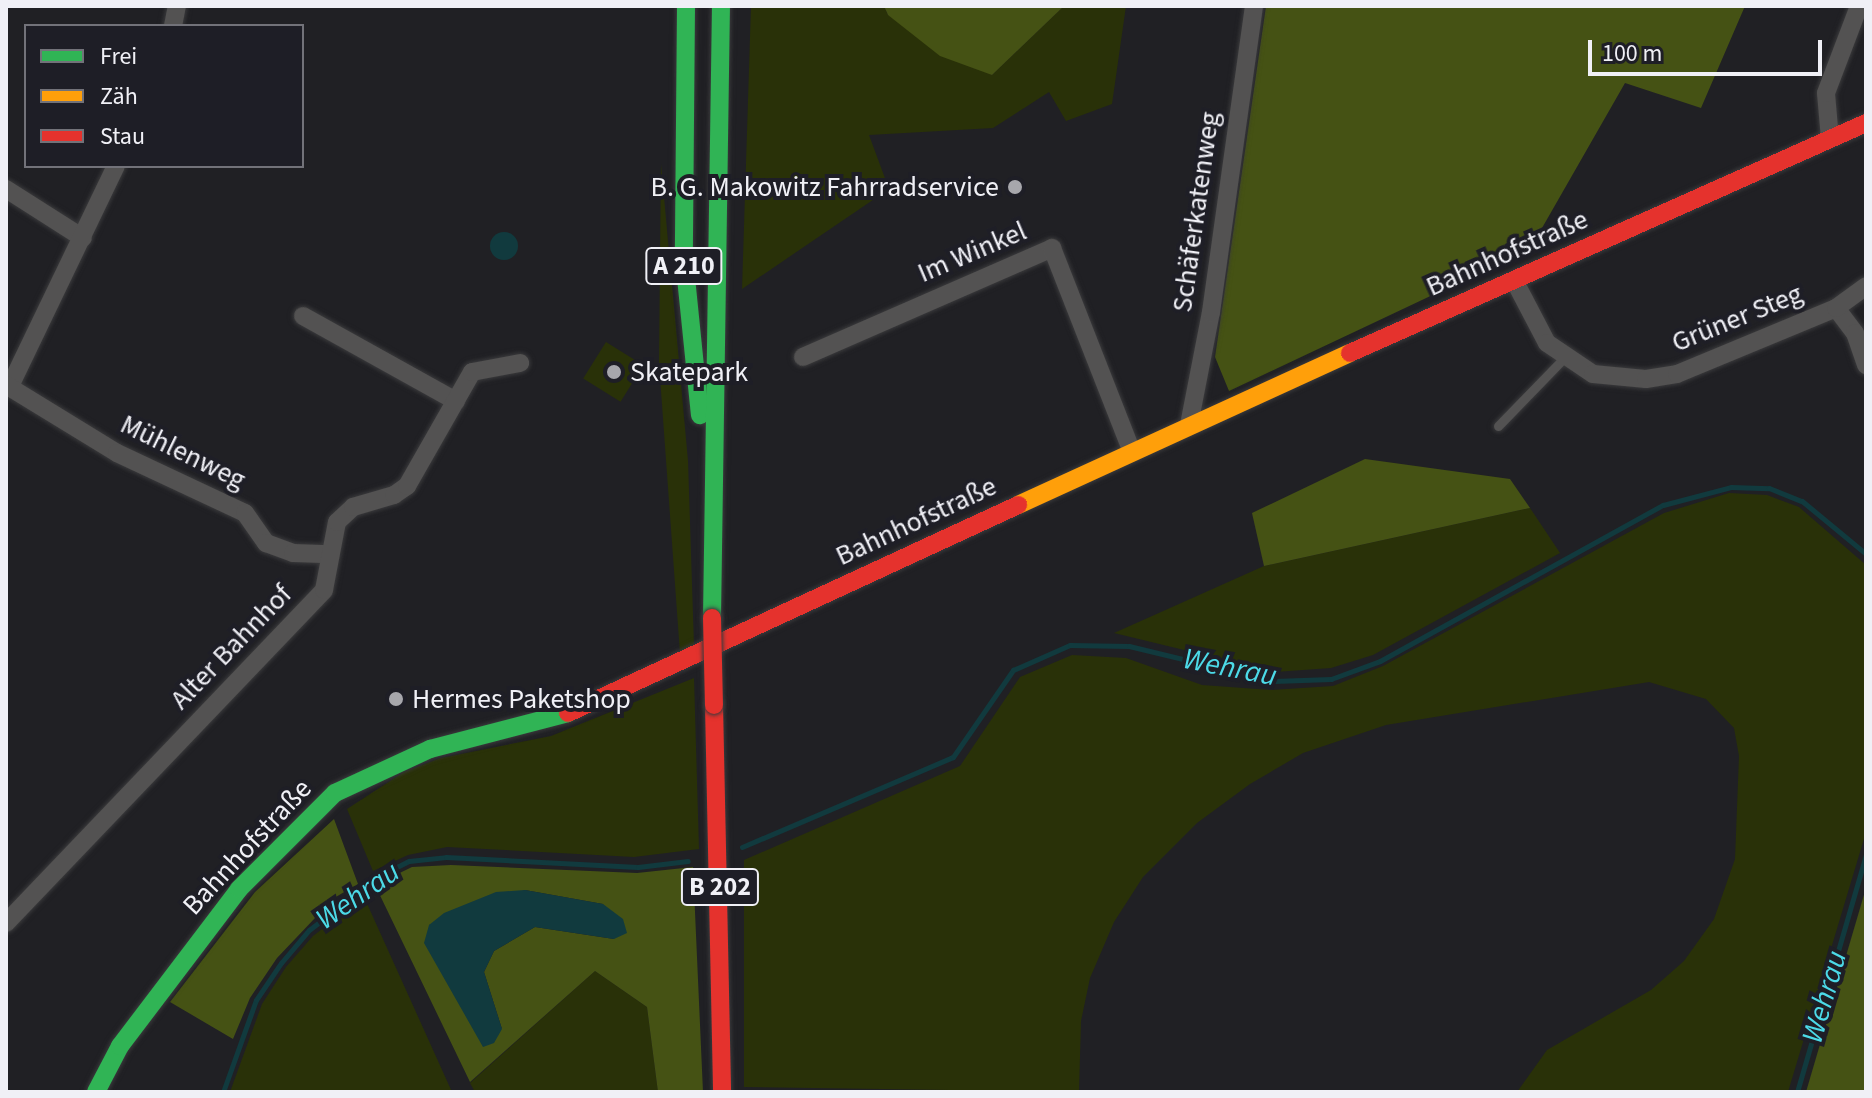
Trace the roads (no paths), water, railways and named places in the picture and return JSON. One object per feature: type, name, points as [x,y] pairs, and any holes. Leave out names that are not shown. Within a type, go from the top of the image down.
[{"type":"main road","name":"A 210","points":[[686,6],[684,258],[712,499]]},
{"type":"main road","name":"A 210","points":[[712,499],[721,6]]},
{"type":"main road","name":"Bahnhofstraße","points":[[96,1092],[120,1046],[239,889],[331,795],[430,749],[548,721],[598,701],[1189,425],[1866,123]]},
{"type":"main road","name":"B 202","points":[[712,499],[722,1092]]},
{"type":"street","name":"Schäferkatenweg","points":[[1189,425],[1211,312],[1254,6]]},
{"type":"street","points":[[1830,139],[1826,93],[1859,6]]},
{"type":"street","name":"Mühlenweg","points":[[115,168],[9,384],[54,417],[117,453],[245,513],[266,543],[293,553],[330,554]]},
{"type":"street","points":[[6,189],[83,238]]},
{"type":"street","name":"Im Winkel","points":[[803,357],[1052,248],[1132,452]]},
{"type":"street","name":"Grüner Steg","points":[[1514,280],[1547,343],[1564,358],[1593,374],[1619,378],[1677,374],[1836,308],[1866,286]]},
{"type":"street","name":"Grüner Steg","points":[[1836,308],[1855,333],[1866,365]]},
{"type":"street","points":[[303,316],[456,401]]},
{"type":"street","name":"Alter Bahnhof","points":[[6,923],[324,590],[331,535],[344,514],[407,486],[472,372],[520,363]]},
{"type":"lane","points":[[1498,426],[1564,358]]},
{"type":"water","points":[[504,232],[514,236],[518,246],[514,256],[504,260],[494,256],[490,246],[494,236]]},
{"type":"water","points":[[525,890],[603,904],[623,919],[627,933],[614,939],[535,927],[494,951],[484,972],[502,1029],[494,1043],[483,1047],[424,943],[429,925],[444,913],[496,892]]},
{"type":"waterway","name":"Wehrau","points":[[742,847],[953,757],[1013,670],[1070,645],[1129,646],[1274,681],[1331,679],[1380,661],[1663,505],[1731,487],[1769,488],[1802,501],[1866,554]]},
{"type":"waterway","name":"Wehrau","points":[[1797,1092],[1866,855]]},
{"type":"waterway","name":"Wehrau","points":[[223,1092],[256,1000],[281,963],[309,930],[381,875],[409,861],[446,857],[638,867],[688,861]]},
{"type":"place","name":"B. G. Makowitz Fahrradservice","points":[[1015,187]]},
{"type":"place","name":"Skatepark","points":[[614,372]]},
{"type":"place","name":"Hermes Paketshop","points":[[396,699]]}]
